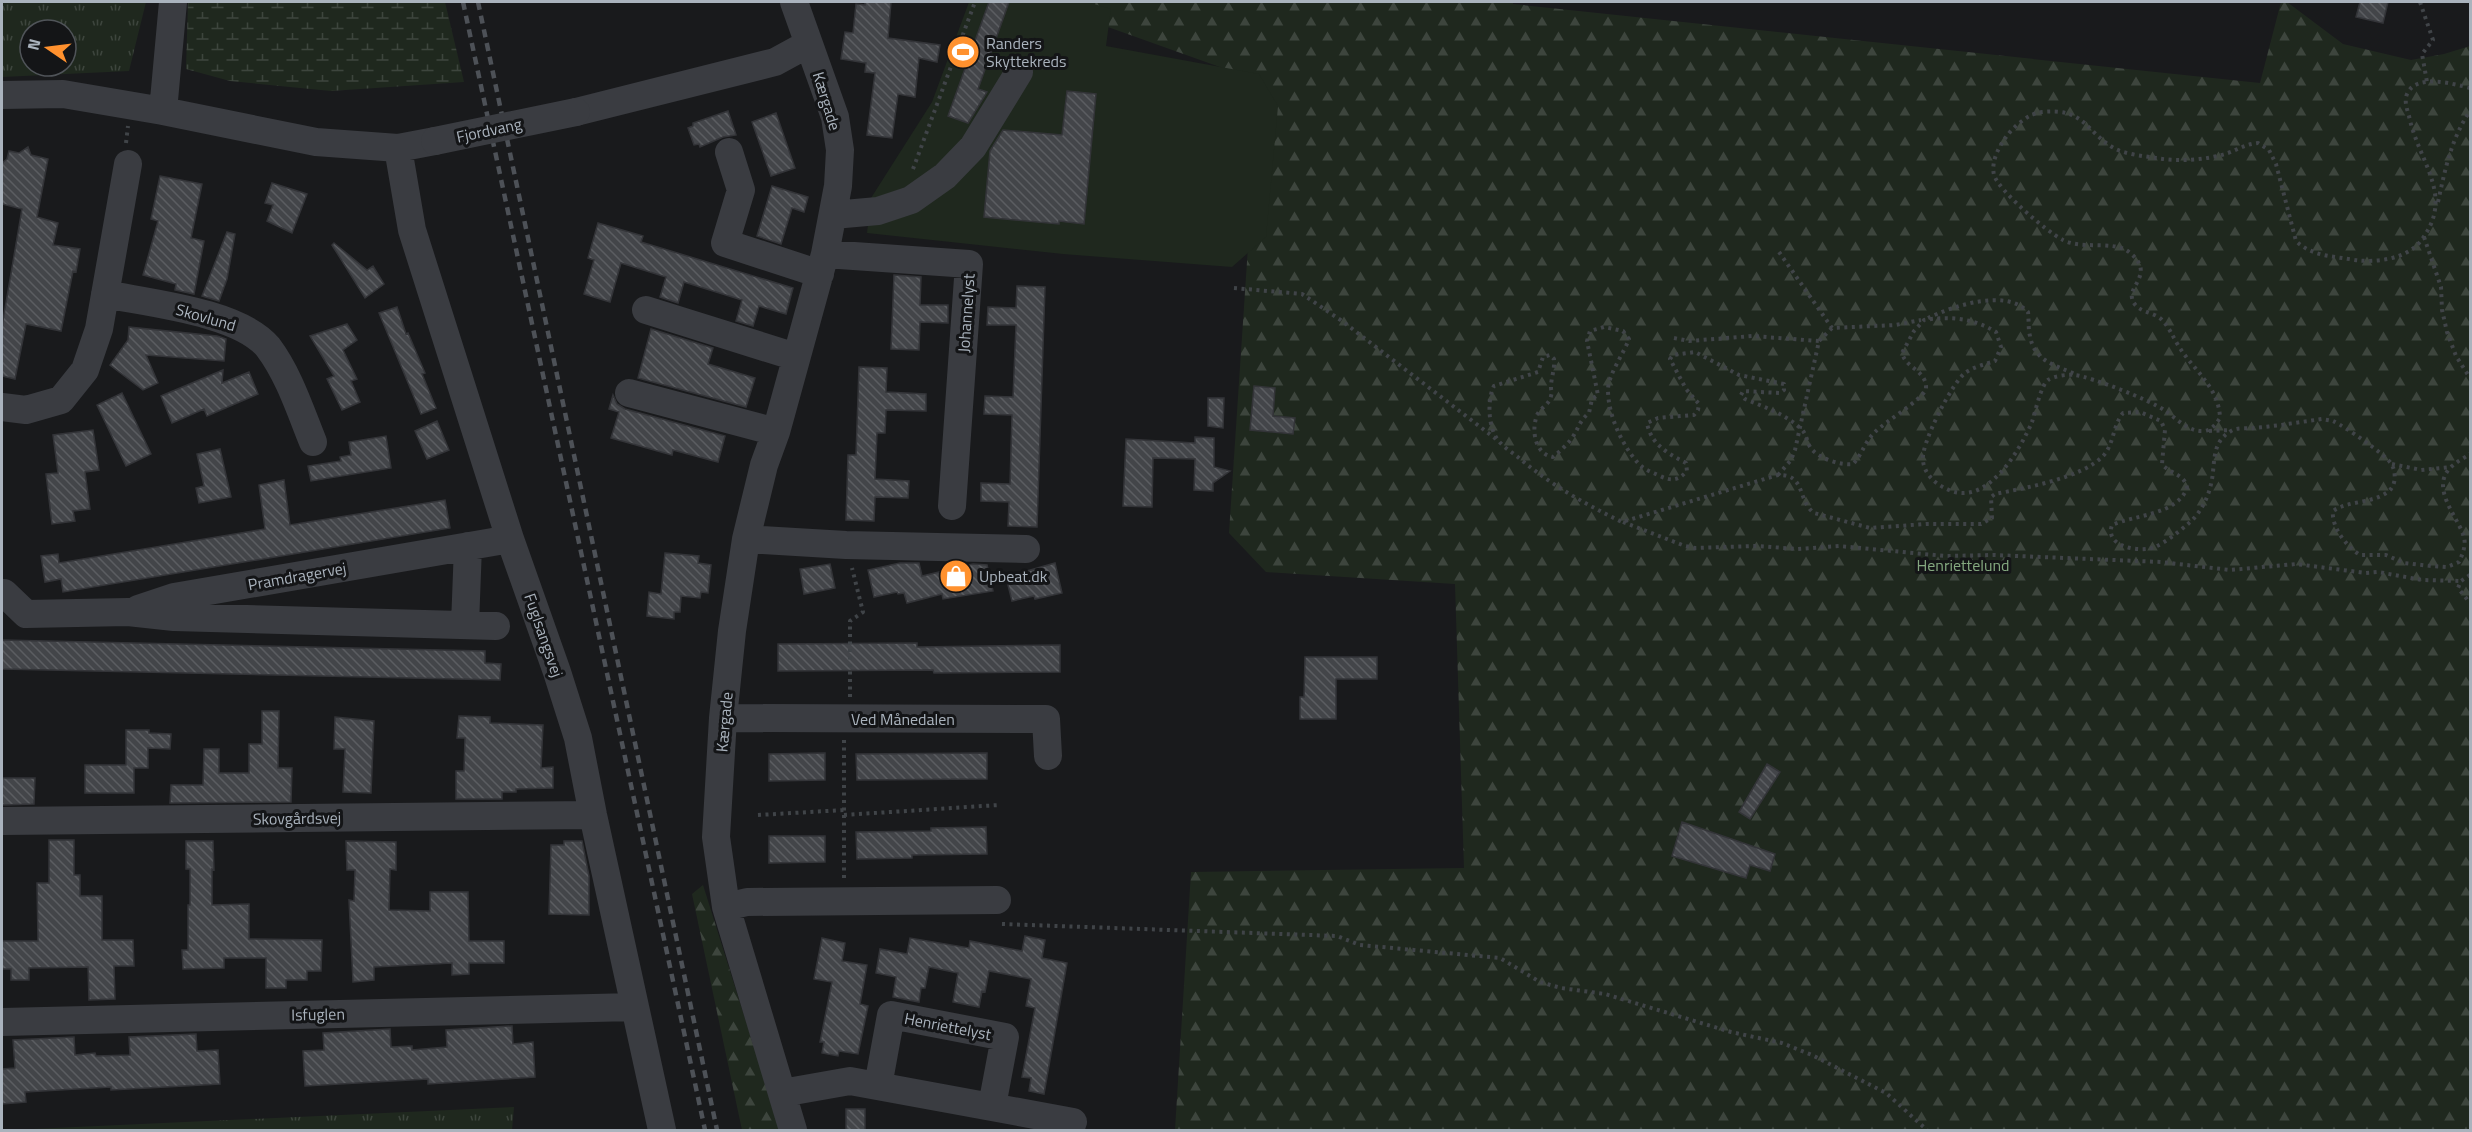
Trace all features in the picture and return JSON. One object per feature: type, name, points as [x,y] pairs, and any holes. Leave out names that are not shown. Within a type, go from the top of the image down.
[{"type":"street","points":[[163,111],[173,2]]},
{"type":"street","name":"Kærgade","points":[[793,1131],[726,906],[716,837],[723,717],[732,632],[746,539],[764,465],[776,432],[822,264],[838,186],[840,150],[835,117],[794,2]]},
{"type":"street","name":"Fjordvang","points":[[2,95],[63,94],[163,111],[316,142],[398,148],[576,112],[776,62],[808,44]]},
{"type":"street","points":[[832,215],[879,211],[911,200],[945,176],[973,147],[1019,72]]},
{"type":"street","name":"Fuglsangsvej","points":[[398,148],[412,230],[510,539],[578,738],[592,815],[662,1131]]},
{"type":"street","points":[[729,152],[741,190],[725,243],[822,264]]},
{"type":"street","points":[[2,407],[26,410],[61,400],[84,370],[99,329],[128,164]]},
{"type":"street","name":"Johannelyst","points":[[822,264],[969,264],[952,506]]},
{"type":"street","name":"Skovlund","points":[[105,294],[209,315],[244,328],[266,345],[284,371],[313,442]]},
{"type":"street","points":[[646,310],[796,357]]},
{"type":"street","points":[[629,393],[776,432]]},
{"type":"street","name":"Pramdragervej","points":[[128,612],[174,597],[510,539]]},
{"type":"street","points":[[746,539],[846,545],[1026,549]]},
{"type":"street","points":[[465,626],[468,546]]},
{"type":"street","name":"Pramdragervej","points":[[4,593],[26,614],[128,612],[174,617],[496,626]]},
{"type":"street","name":"Ved Månedalen","points":[[723,717],[1046,719],[1048,756]]},
{"type":"street","name":"Skovgårdsvej","points":[[2,821],[592,815]]},
{"type":"street","points":[[726,906],[747,902],[997,900]]},
{"type":"street","name":"Isfuglen","points":[[2,1022],[635,1006]]},
{"type":"street","name":"Henriettelyst","points":[[878,1086],[891,1016],[1005,1037],[992,1106]]},
{"type":"street","points":[[782,1093],[850,1080],[1073,1122]]},
{"type":"path","points":[[911,200],[912,172],[975,2]]},
{"type":"path","points":[[2420,2],[2433,40],[2422,54],[2427,82]]},
{"type":"path","points":[[2437,209],[2431,174],[2421,156],[2412,130],[2406,101],[2412,88],[2427,82],[2450,83],[2470,88]]},
{"type":"path","points":[[2202,432],[2212,428],[2220,418],[2220,408],[2207,381],[2178,345],[2166,324],[2155,314],[2137,308],[2132,301],[2131,296],[2142,274],[2140,264],[2127,251],[2114,247],[2086,247],[2063,240],[2026,212],[1998,184],[1993,163],[2001,145],[2015,126],[2040,112],[2072,114],[2085,121],[2113,147],[2158,159],[2205,159],[2230,153],[2245,145],[2258,143],[2269,150],[2276,164],[2296,241],[2305,249],[2320,256],[2361,260],[2395,258],[2415,247],[2428,232],[2437,209],[2447,162],[2458,129],[2470,111]]},
{"type":"path","points":[[2424,237],[2439,279],[2447,332],[2456,356],[2470,378]]},
{"type":"path","points":[[1779,252],[1832,328]]},
{"type":"path","points":[[1234,288],[1302,294],[1342,321],[1538,474],[1562,490],[1622,522],[1684,546],[1695,548],[1757,546],[1798,549],[1839,546],[1945,555],[2161,562],[2230,570],[2296,564],[2387,573],[2422,580],[2461,581]]},
{"type":"path","points":[[1496,439],[1490,416],[1492,389],[1498,384],[1507,384],[1538,372],[1543,357],[1550,356],[1554,359],[1555,370],[1551,387],[1552,394],[1550,400],[1538,413],[1535,427],[1538,449],[1545,455],[1553,457],[1561,451],[1573,437],[1580,420],[1589,413],[1592,399],[1598,395],[1587,342],[1590,331],[1604,327],[1623,331],[1629,339],[1623,356],[1608,382],[1610,412],[1626,447],[1639,465],[1647,470],[1668,480],[1675,480],[1687,471],[1686,464],[1658,446],[1647,423],[1658,418],[1694,415],[1698,410],[1699,404],[1686,389],[1670,359],[1673,355],[1695,352],[1739,375],[1782,382],[1786,387],[1780,393],[1743,391],[1741,395],[1745,399],[1779,412],[1801,428],[1817,454],[1848,465],[1856,462],[1865,444],[1874,433],[1903,409],[1921,398],[1926,390],[1924,378],[1905,361],[1902,353],[1914,331],[1924,320],[1967,302],[2012,302],[2024,307],[2028,312],[2029,333],[2037,355],[2044,361],[2144,400],[2164,409],[2176,420],[2202,432],[2322,419],[2333,421],[2392,464],[2421,470],[2451,466]]},
{"type":"path","points":[[1778,474],[1791,460],[1801,428],[1819,341],[1832,328],[1895,325],[1958,317],[1996,332],[2001,342],[2000,352],[1995,361],[1970,370],[1958,380],[1934,425],[1922,459],[1929,477],[1940,486],[1955,493],[1971,493],[1987,486],[2019,448],[2045,384],[2054,378],[2075,375]]},
{"type":"path","points":[[1674,338],[1689,341],[1752,336],[1819,341]]},
{"type":"path","points":[[1622,522],[1778,474],[1788,474],[1794,478],[1809,509],[1814,513],[1870,528],[1926,524],[1981,524],[1992,518],[1991,497],[1995,494],[2053,480],[2086,467],[2103,455],[2109,446],[2117,420],[2123,413],[2140,412],[2161,421],[2165,430],[2162,464],[2181,477],[2187,488],[2176,501],[2162,510],[2112,525],[2110,532],[2112,539],[2120,544],[2141,550],[2155,547],[2190,523],[2205,502],[2212,483],[2214,453],[2232,430]]},
{"type":"path","points":[[2392,464],[2395,476],[2391,489],[2367,501],[2336,509],[2332,515],[2337,528],[2344,540],[2360,555],[2386,555],[2404,563],[2447,567],[2459,562],[2465,548],[2464,536],[2445,501],[2444,486],[2451,466],[2470,454]]},
{"type":"path","points":[[844,902],[844,812],[850,621],[862,612],[846,545]]},
{"type":"path","points":[[2470,575],[2461,581],[2458,588],[2470,603]]},
{"type":"path","points":[[758,815],[999,805]]},
{"type":"path","points":[[997,900],[994,923],[1337,936],[1360,945],[1500,958],[1540,982],[1561,988],[1605,994],[1731,1032],[1782,1043],[1812,1054],[1886,1093],[1927,1131]]},
{"type":"green space","points":[[2,2],[146,2],[129,71],[78,73],[78,18],[18,18],[18,76],[2,77]]},
{"type":"green space","points":[[188,2],[445,2],[464,82],[331,91],[230,81],[186,69]]},
{"type":"green space","points":[[969,2],[1087,2],[1111,9],[1106,46],[1259,74],[1278,106],[1266,237],[1232,267],[1063,254],[867,233],[871,198],[932,102]]},
{"type":"green space","name":"Henriettelund","points":[[1038,2],[1513,2],[1513,4],[2260,83],[2281,2],[2287,2],[2343,44],[2411,60],[2470,46],[2470,1130],[1175,1130],[1191,872],[1464,868],[1455,584],[1266,572],[1229,533],[1259,81]]},
{"type":"green space","points":[[703,885],[780,1130],[742,1130],[692,894]]},
{"type":"green space","points":[[514,1107],[512,1130],[11,1130]]},
{"type":"building","points":[[865,2],[891,2],[888,38],[940,45],[937,62],[919,58],[915,97],[898,94],[892,138],[867,135],[875,73],[865,72],[866,63],[841,59],[845,32],[853,33],[856,4],[865,5]]},
{"type":"building","points":[[989,2],[1009,2],[978,89],[987,92],[968,123],[948,116]]},
{"type":"building","points":[[2360,2],[2388,2],[2383,23],[2356,17]]},
{"type":"building","points":[[1067,91],[1096,94],[1084,224],[984,217],[990,151],[1003,130],[1062,135]]},
{"type":"building","points":[[728,111],[736,135],[723,137],[700,147],[699,144],[694,145],[688,128],[693,126],[693,123]]},
{"type":"building","points":[[776,113],[795,168],[771,176],[752,122]]},
{"type":"building","points":[[28,147],[31,155],[48,159],[37,217],[58,223],[53,245],[80,249],[76,272],[73,271],[61,331],[26,324],[15,379],[2,376],[2,326],[22,209],[2,204],[2,163],[7,159],[9,151],[19,153]]},
{"type":"building","points":[[160,176],[202,184],[191,238],[204,241],[194,294],[175,290],[176,284],[143,275],[158,221],[151,219]]},
{"type":"building","points":[[272,183],[307,194],[292,233],[267,221],[273,205],[265,203]]},
{"type":"building","points":[[772,186],[808,197],[804,212],[792,208],[781,244],[757,236]]},
{"type":"building","points":[[598,223],[643,236],[641,242],[793,288],[786,314],[759,306],[753,326],[736,321],[742,300],[684,282],[678,303],[660,297],[666,277],[621,263],[610,302],[584,294],[594,260],[588,258]]},
{"type":"building","points":[[227,232],[235,234],[227,279],[219,301],[202,296]]},
{"type":"building","points":[[334,243],[367,270],[373,266],[384,284],[365,298],[332,245]]},
{"type":"building","points":[[894,275],[921,277],[920,305],[948,305],[948,323],[920,322],[919,350],[891,349]]},
{"type":"building","points":[[1017,286],[1045,287],[1037,527],[1008,526],[1009,502],[981,501],[981,483],[1010,484],[1012,415],[984,414],[985,396],[1013,397],[1016,325],[987,325],[988,307],[1016,308]]},
{"type":"building","points":[[397,307],[406,334],[408,333],[425,373],[422,374],[436,408],[421,414],[379,313]]},
{"type":"building","points":[[347,324],[357,340],[343,350],[357,379],[351,381],[360,402],[342,410],[327,379],[334,376],[310,336]]},
{"type":"building","points":[[129,327],[217,336],[226,339],[224,361],[146,355],[158,383],[143,390],[110,365],[128,340]]},
{"type":"building","points":[[651,329],[713,348],[708,364],[755,378],[746,407],[638,378]]},
{"type":"building","points":[[859,367],[887,368],[886,392],[926,394],[926,411],[886,410],[885,433],[877,433],[875,479],[909,481],[908,498],[875,497],[874,521],[846,520],[848,455],[856,455]]},
{"type":"building","points":[[223,370],[222,383],[249,372],[258,394],[207,416],[204,409],[172,423],[161,396]]},
{"type":"building","points":[[1254,386],[1275,388],[1273,416],[1295,418],[1293,434],[1250,430]]},
{"type":"building","points":[[122,393],[151,454],[126,466],[97,405]]},
{"type":"building","points":[[613,395],[617,404],[625,409],[725,436],[718,462],[673,450],[672,455],[611,438],[619,412],[609,409]]},
{"type":"building","points":[[1208,398],[1224,398],[1223,428],[1208,426]]},
{"type":"building","points":[[437,421],[449,450],[427,459],[415,431]]},
{"type":"building","points":[[93,430],[99,470],[85,472],[90,509],[73,511],[75,521],[52,524],[46,474],[58,473],[53,435]]},
{"type":"building","points":[[386,436],[391,468],[311,481],[308,466],[341,461],[340,457],[351,455],[349,442]]},
{"type":"building","points":[[1195,437],[1214,438],[1214,467],[1230,471],[1213,483],[1213,491],[1194,490],[1195,459],[1153,458],[1152,507],[1123,506],[1126,439],[1195,443]]},
{"type":"building","points":[[220,449],[231,497],[199,503],[196,488],[204,486],[197,454]]},
{"type":"building","points":[[284,480],[290,525],[445,500],[450,528],[63,592],[61,579],[45,582],[41,556],[58,554],[59,563],[265,529],[259,485]]},
{"type":"building","points":[[665,553],[699,556],[698,563],[711,565],[708,593],[701,592],[700,598],[681,596],[680,612],[674,612],[674,619],[647,616],[649,592],[661,594]]},
{"type":"building","points":[[900,563],[919,563],[922,576],[973,564],[987,565],[993,591],[943,599],[942,594],[907,603],[904,593],[898,594],[897,592],[874,597],[868,570]]},
{"type":"building","points":[[1055,563],[1062,593],[1012,601],[1006,577]]},
{"type":"building","points":[[830,564],[835,588],[804,594],[800,569]]},
{"type":"building","points":[[2,640],[485,651],[485,663],[501,664],[500,680],[2,669]]},
{"type":"building","points":[[917,643],[917,647],[1060,645],[1060,672],[778,671],[778,644]]},
{"type":"building","points":[[1305,657],[1377,657],[1377,679],[1336,679],[1336,719],[1300,719],[1300,697],[1304,697]]},
{"type":"building","points":[[262,711],[279,711],[278,768],[292,768],[291,802],[170,803],[171,785],[203,785],[204,749],[219,749],[219,773],[249,773],[249,744],[262,744]]},
{"type":"building","points":[[459,716],[490,717],[490,723],[543,725],[541,768],[553,767],[553,788],[516,789],[516,792],[502,792],[502,799],[456,799],[456,771],[464,771],[465,738],[457,738]]},
{"type":"building","points":[[335,717],[374,721],[371,793],[343,792],[345,749],[334,749]]},
{"type":"building","points":[[126,730],[149,730],[149,733],[171,734],[170,749],[148,748],[148,768],[134,768],[134,793],[85,793],[85,765],[126,765]]},
{"type":"building","points":[[825,753],[825,780],[769,781],[769,754]]},
{"type":"building","points":[[987,753],[987,779],[857,780],[856,754]]},
{"type":"building","points":[[1767,764],[1780,772],[1750,819],[1739,812]]},
{"type":"building","points":[[2,778],[35,778],[34,804],[2,805]]},
{"type":"building","points":[[1682,822],[1775,854],[1770,871],[1750,865],[1746,878],[1672,856]]},
{"type":"building","points":[[986,827],[987,854],[912,855],[912,858],[857,859],[856,832],[931,831],[931,828]]},
{"type":"building","points":[[769,836],[825,836],[825,862],[769,863]]},
{"type":"building","points":[[49,840],[74,840],[74,875],[80,875],[80,896],[102,896],[102,940],[133,940],[134,966],[114,966],[115,999],[89,1000],[88,967],[29,968],[29,980],[11,980],[11,969],[2,969],[2,941],[38,941],[37,883],[49,883]]},
{"type":"building","points":[[186,841],[213,841],[212,905],[249,904],[249,939],[322,940],[321,971],[307,971],[307,980],[286,980],[286,988],[266,988],[266,958],[224,958],[224,968],[183,969],[182,950],[188,950],[188,905],[190,905],[190,869],[186,869]]},
{"type":"building","points":[[346,841],[396,842],[396,870],[390,869],[389,910],[430,911],[430,892],[468,892],[469,941],[504,941],[504,963],[469,963],[469,974],[452,975],[452,963],[374,967],[374,980],[353,982],[349,900],[354,901],[355,870],[347,870]]},
{"type":"building","points":[[564,841],[582,841],[589,876],[589,915],[549,914],[551,845],[564,845]]},
{"type":"building","points":[[1025,936],[1045,940],[1042,958],[1067,963],[1044,1094],[1029,1091],[1031,1078],[1022,1077],[1035,1008],[1026,1006],[1031,979],[989,971],[979,1007],[953,1002],[958,973],[929,967],[925,988],[921,988],[919,1002],[893,997],[896,977],[876,973],[880,949],[907,954],[910,938],[969,948],[970,941],[1022,951]]},
{"type":"building","points":[[822,938],[845,943],[842,961],[867,965],[860,1004],[868,1006],[858,1054],[839,1051],[838,1056],[822,1053],[824,1042],[820,1042],[832,982],[814,979]]},
{"type":"building","points":[[512,1026],[513,1044],[533,1042],[535,1077],[428,1084],[428,1079],[305,1086],[303,1051],[324,1050],[323,1033],[390,1029],[391,1047],[412,1046],[412,1050],[447,1047],[446,1030]]},
{"type":"building","points":[[196,1034],[197,1051],[218,1050],[220,1084],[25,1092],[26,1102],[2,1104],[2,1069],[15,1068],[13,1040],[74,1037],[75,1055],[95,1053],[96,1056],[130,1055],[129,1037]]},
{"type":"building","points":[[846,1109],[865,1109],[865,1131],[846,1131]]},
{"type":"railway","points":[[463,2],[705,1130]]},
{"type":"railway","points":[[478,2],[717,1130]]},
{"type":"place","name":"Randers Skyttekreds","points":[[963,52]]},
{"type":"place","name":"Upbeat.dk","points":[[956,576]]}]
